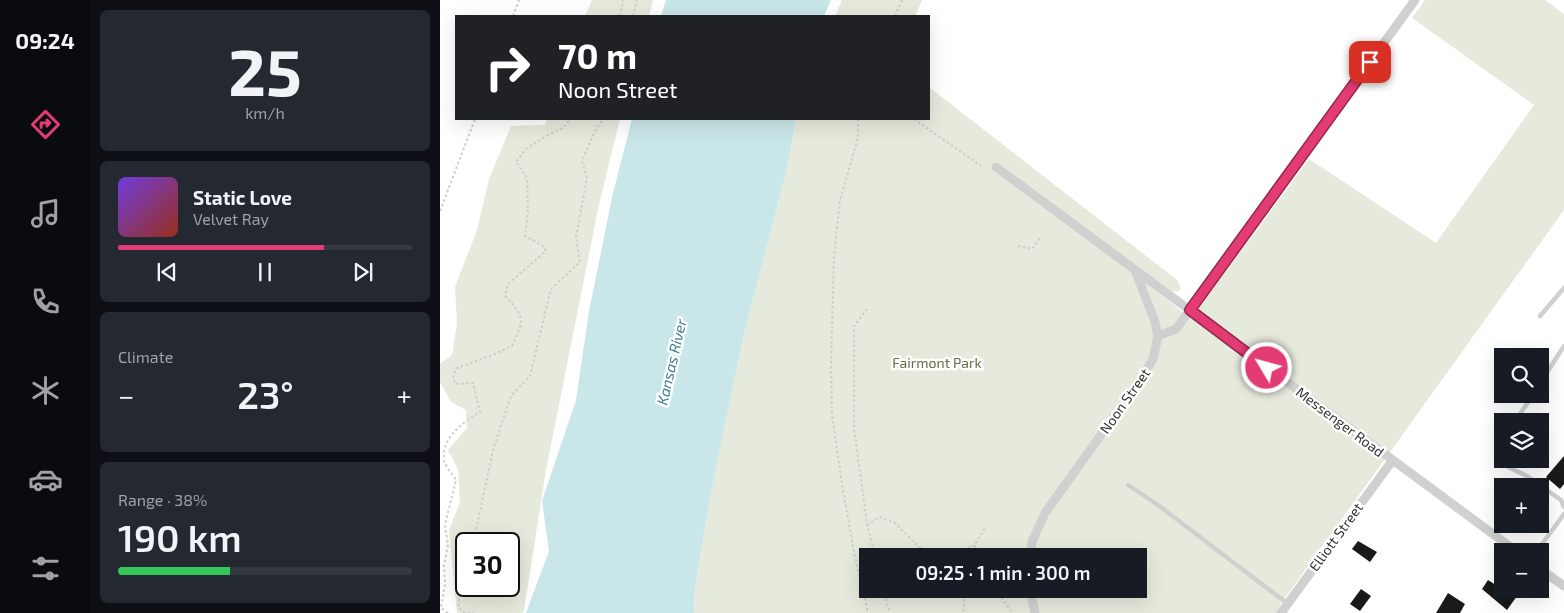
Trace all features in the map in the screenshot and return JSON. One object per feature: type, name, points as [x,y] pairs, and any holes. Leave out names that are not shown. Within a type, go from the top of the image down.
[{"type":"street","points":[[1135,269],[1155,322],[1158,336],[1176,329],[1415,0]]},
{"type":"street","name":"Messenger Road","points":[[996,167],[1505,543]]},
{"type":"street","name":"Noon Street","points":[[1032,548],[1032,542],[1045,513],[1153,359],[1158,336]]},
{"type":"street","name":"Elliott Street","points":[[1281,613],[1392,461]]},
{"type":"street","points":[[1549,575],[1564,586]]},
{"type":"street","points":[[1032,598],[1035,613]]},
{"type":"lane","points":[[1540,316],[1564,288]]},
{"type":"lane","points":[[1549,369],[1564,346]]},
{"type":"lane","points":[[1510,468],[1527,476],[1561,500],[1564,507]]},
{"type":"lane","points":[[1128,485],[1158,504],[1288,604]]},
{"type":"lane","points":[[1543,543],[1564,514]]},
{"type":"path","points":[[513,15],[519,0]]},
{"type":"path","points":[[620,15],[623,0]]},
{"type":"path","points":[[633,15],[637,0]]},
{"type":"path","points":[[894,15],[902,0]]},
{"type":"path","points":[[440,211],[475,120]]},
{"type":"path","points":[[448,613],[441,608],[445,584],[444,566],[448,545],[444,525],[456,480],[444,461],[445,448],[458,426],[480,412],[472,383],[455,384],[453,375],[456,368],[512,346],[522,324],[520,312],[505,296],[508,284],[546,251],[542,245],[525,236],[528,210],[527,178],[516,162],[526,148],[563,128],[569,120]]},
{"type":"path","points":[[476,532],[493,450],[511,396],[530,376],[551,289],[580,262],[576,237],[587,178],[582,161],[601,120]]},
{"type":"path","points":[[858,120],[858,138],[840,200],[835,247],[831,364],[832,415],[854,552],[868,613]]},
{"type":"path","points":[[915,120],[981,166]]},
{"type":"path","points":[[1018,246],[1032,249],[1041,237]]},
{"type":"path","points":[[867,309],[854,326],[854,395],[856,452],[867,525],[873,548]]},
{"type":"path","points":[[867,525],[880,518],[895,523],[921,548]]},
{"type":"path","points":[[974,546],[985,528]]},
{"type":"path","points":[[969,548],[970,545],[978,548]]},
{"type":"path","points":[[460,597],[458,606],[465,613],[474,613]]},
{"type":"path","points":[[886,598],[890,613]]},
{"type":"path","points":[[963,598],[963,613]]},
{"type":"path","points":[[1002,598],[1012,613]]},
{"type":"green space","points":[[592,0],[653,0],[649,15],[585,15]]},
{"type":"green space","points":[[842,0],[922,0],[915,15],[835,15]]},
{"type":"green space","name":"Fairmont Park","points":[[1425,0],[1545,0],[1564,14],[1564,210],[1280,605],[1288,613],[694,613],[695,586],[715,470],[745,330],[787,169],[796,120],[930,120],[930,88],[1177,280],[1181,288],[1178,292],[1172,291],[1021,182],[1191,319],[1309,159],[1436,243],[1534,105],[1412,18]]},
{"type":"green space","points":[[547,120],[620,120],[598,209],[546,470],[523,613],[457,613],[455,597],[520,597],[520,532],[455,532],[455,592],[449,530],[460,502],[458,469],[448,450],[467,428],[466,410],[451,402],[440,382],[440,364],[452,355],[457,323],[455,287],[477,230],[489,179],[511,126],[545,125]]},
{"type":"water","points":[[666,0],[831,0],[824,15],[661,15]]},
{"type":"water","name":"Kansas River","points":[[632,120],[796,120],[787,169],[745,330],[715,471],[695,586],[694,613],[526,613],[549,551],[542,501],[576,400],[589,311],[613,193]]},
{"type":"building","points":[[1564,456],[1564,484],[1560,489],[1546,477]]},
{"type":"building","points":[[1358,541],[1377,552],[1370,562],[1352,549]]},
{"type":"building","points":[[1488,580],[1494,584],[1494,598],[1516,598],[1507,610],[1482,589]]},
{"type":"building","points":[[1361,589],[1371,596],[1360,611],[1350,604]]},
{"type":"building","points":[[1448,593],[1465,604],[1460,613],[1436,613]]},
{"type":"route","points":[[1267,368],[1190,310],[1370,62]]}]
